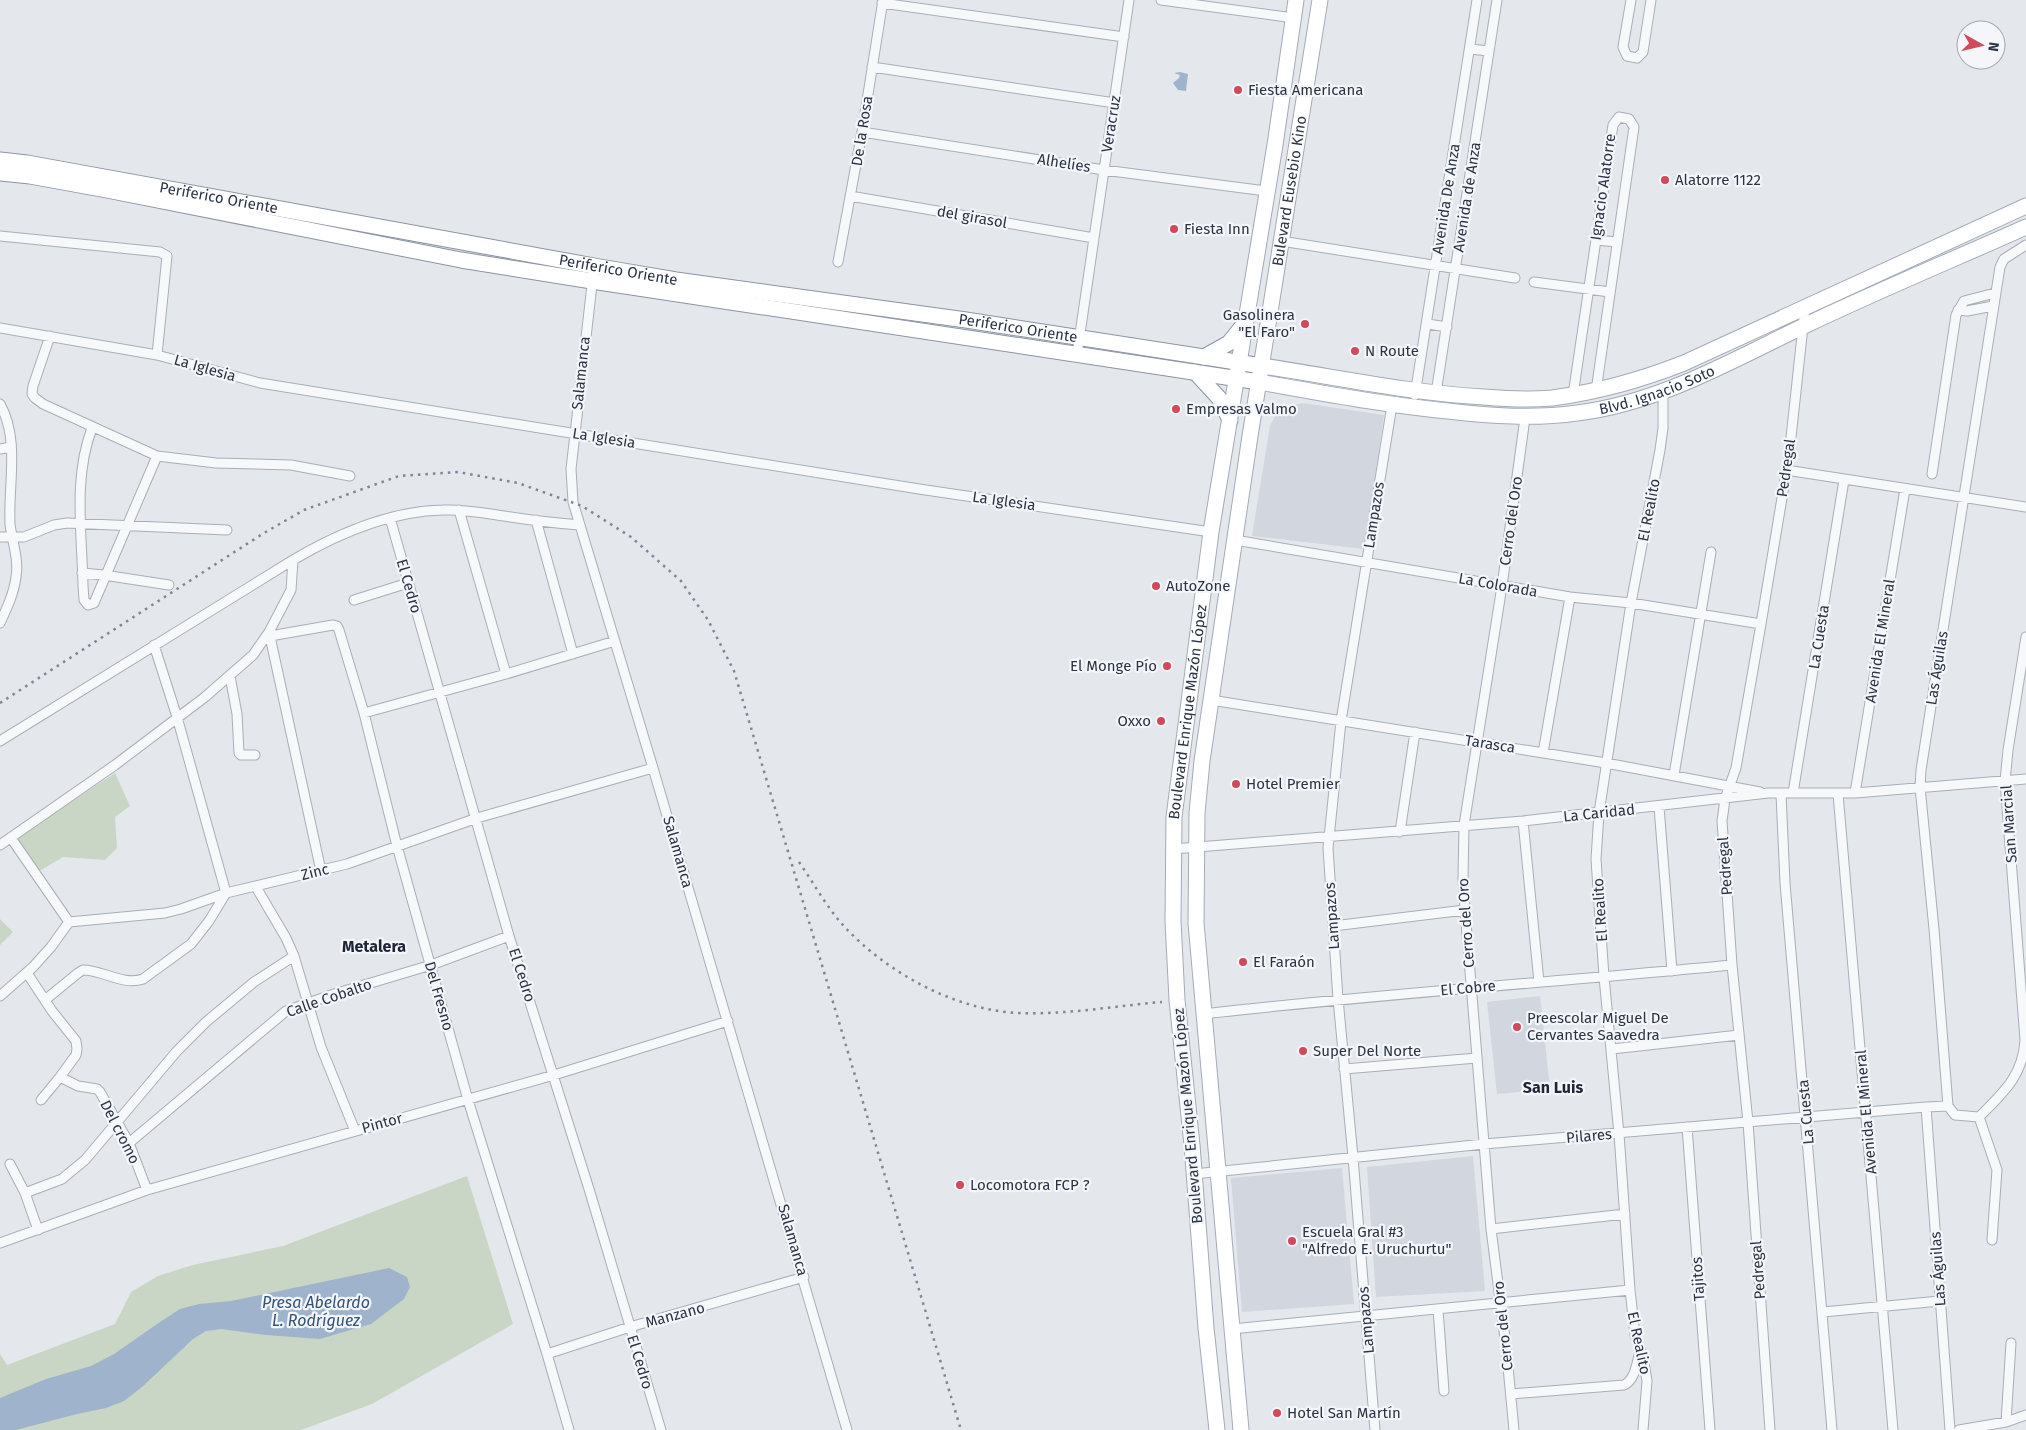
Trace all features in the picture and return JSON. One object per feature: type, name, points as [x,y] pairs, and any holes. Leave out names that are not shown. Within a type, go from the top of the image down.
[{"type":"main road","name":"Boulevard Enrique Mazón López","points":[[1217,1430],[1206,1328],[1194,1174],[1177,1000],[1173,849],[1179,772],[1211,532],[1246,323],[1296,0]]},
{"type":"main road","name":"Bulevard Eusebio Kino","points":[[1260,382],[1320,0]]},
{"type":"main road","name":"Periferico Oriente","points":[[0,160],[27,162],[593,274],[1077,354],[1260,382]]},
{"type":"main road","name":"Periferico Oriente","points":[[0,173],[30,176],[78,185],[461,260],[593,274],[1080,338],[1262,366]]},
{"type":"main road","name":"Blvd. Ignacio Soto","points":[[1262,366],[1415,394],[1436,393],[1531,399],[1596,391],[1642,380],[1684,363],[2026,206]]},
{"type":"main road","name":"Blvd. Ignacio Soto","points":[[1260,382],[1392,405],[1525,418],[1594,411],[1663,392],[1736,360],[1803,326],[2026,227]]},
{"type":"main road","points":[[1204,357],[1229,343],[1246,323]]},
{"type":"main road","points":[[1195,372],[1219,398],[1230,420]]},
{"type":"main road","name":"Boulevard Enrique Mazón López","points":[[1241,1430],[1196,923],[1197,813],[1211,700],[1260,382]]},
{"type":"main road","points":[[1525,418],[1528,412],[1534,410],[1581,404],[1594,396],[1596,391]]},
{"type":"main road","points":[[1392,405],[1396,395],[1415,394]]},
{"type":"street","name":"Veracruz","points":[[1077,354],[1129,0]]},
{"type":"street","points":[[1161,0],[1294,18]]},
{"type":"street","name":"Avenida De Anza","points":[[1415,394],[1428,324],[1477,0]]},
{"type":"street","name":"Avenida de Anza","points":[[1436,393],[1496,0]]},
{"type":"street","points":[[1630,0],[1623,47],[1627,56],[1633,58],[1637,58],[1643,52],[1651,0]]},
{"type":"street","points":[[883,1],[1124,37]]},
{"type":"street","name":"De la Rosa","points":[[838,262],[862,132],[883,1]]},
{"type":"street","points":[[1470,49],[1489,51]]},
{"type":"street","points":[[872,67],[1115,104]]},
{"type":"street","name":"Ignacio Alatorre","points":[[1573,395],[1612,125],[1619,117],[1625,117],[1630,119],[1634,127],[1596,391]]},
{"type":"street","name":"Alhelíes","points":[[862,132],[1104,170],[1266,191]]},
{"type":"street","name":"del girasol","points":[[850,196],[1094,238]]},
{"type":"street","points":[[0,236],[160,252],[167,256],[157,355]]},
{"type":"street","points":[[1596,240],[1617,242]]},
{"type":"street","points":[[1281,241],[1515,278]]},
{"type":"street","name":"Las Águilas","points":[[1948,1106],[1934,929],[1920,787],[1922,757],[2000,266],[2004,259],[2026,245]]},
{"type":"street","name":"Salamanca","points":[[593,274],[575,433],[571,482],[573,502],[804,1277],[847,1430]]},
{"type":"street","points":[[1534,282],[1610,292]]},
{"type":"street","points":[[1932,474],[1958,310],[1964,301],[1995,293]]},
{"type":"street","points":[[1958,310],[1967,311],[1993,306]]},
{"type":"street","name":"Pedregal","points":[[1770,1430],[1748,1122],[1732,965],[1722,821],[1725,799],[1736,768],[1762,624],[1786,470],[1805,308]]},
{"type":"street","points":[[1428,324],[1447,327]]},
{"type":"street","name":"La Iglesia","points":[[0,328],[157,355],[260,383],[920,489],[1211,532]]},
{"type":"street","points":[[50,336],[32,394],[43,404],[92,428],[157,456],[216,463],[291,465],[350,476]]},
{"type":"street","name":"El Realito","points":[[1642,1430],[1648,1381],[1646,1367],[1635,1335],[1630,1290],[1626,1214],[1604,977],[1596,859],[1599,813],[1606,763],[1631,603],[1661,442],[1664,414],[1663,392]]},
{"type":"street","points":[[0,404],[9,422],[11,447],[9,502],[16,560],[16,575],[10,601],[0,624]]},
{"type":"street","name":"Lampazos","points":[[1375,1430],[1338,999],[1328,837],[1342,721],[1392,405]]},
{"type":"street","name":"Cerro del Oro","points":[[1514,1430],[1484,1144],[1462,869],[1464,826],[1502,586],[1525,418]]},
{"type":"street","points":[[92,428],[81,466],[82,574],[84,600],[88,605],[94,603],[104,575],[128,526],[157,456]]},
{"type":"street","points":[[0,449],[11,447]]},
{"type":"street","points":[[1786,470],[2026,507]]},
{"type":"street","name":"La Cuesta","points":[[1793,794],[1844,480]]},
{"type":"street","name":"Avenida El Mineral","points":[[1855,793],[1905,489]]},
{"type":"street","points":[[0,740],[293,560],[324,543],[390,518],[423,512],[459,510],[580,526]]},
{"type":"street","points":[[459,510],[506,674]]},
{"type":"street","name":"El Cedro","points":[[390,518],[477,818],[509,936],[554,1075],[661,1430]]},
{"type":"street","points":[[536,520],[573,654]]},
{"type":"street","points":[[0,537],[34,535],[60,523],[227,530]]},
{"type":"street","name":"La Colorada","points":[[1235,540],[1570,597],[1631,603],[1762,624]]},
{"type":"street","points":[[1674,775],[1711,552]]},
{"type":"street","points":[[0,845],[115,765],[205,697],[253,655],[270,634],[291,590],[293,560]]},
{"type":"street","points":[[82,574],[104,575],[169,585]]},
{"type":"street","points":[[354,600],[408,584]]},
{"type":"street","points":[[1543,753],[1570,597]]},
{"type":"street","name":"Del Fresno","points":[[270,634],[337,626],[364,713],[397,846],[468,1100],[569,1430]]},
{"type":"street","points":[[270,634],[321,870]]},
{"type":"street","name":"San Marcial","points":[[1979,1117],[2009,1085],[2020,1068],[2024,1054],[2024,1030],[2005,781],[2008,750],[2026,637]]},
{"type":"street","points":[[364,713],[506,674],[615,641]]},
{"type":"street","points":[[45,1000],[83,970],[128,980],[136,981],[143,979],[190,944],[209,921],[226,893],[177,717],[154,645]]},
{"type":"street","points":[[230,676],[237,714],[239,753],[241,755],[255,755]]},
{"type":"street","name":"Tarasca","points":[[1211,700],[1476,741],[1768,793]]},
{"type":"street","points":[[1400,832],[1414,732]]},
{"type":"street","name":"Zinc","points":[[69,922],[165,913],[226,893],[347,864],[477,818],[653,768]]},
{"type":"street","name":"La Caridad","points":[[1173,849],[1523,821],[1659,807],[1768,793],[1838,794],[2026,779]]},
{"type":"street","name":"La Cuesta","points":[[1780,794],[1785,883],[1832,1430]]},
{"type":"street","name":"Avenida El Mineral","points":[[1838,794],[1893,1430]]},
{"type":"street","points":[[1659,807],[1672,971]]},
{"type":"street","points":[[1523,821],[1539,982]]},
{"type":"street","points":[[0,996],[27,973],[51,947],[69,922],[11,838]]},
{"type":"street","points":[[256,887],[286,938],[294,956],[321,1047],[355,1131]]},
{"type":"street","points":[[1333,926],[1465,910]]},
{"type":"street","name":"Calle Cobalto","points":[[129,1143],[280,1015],[307,1003],[431,965],[509,936]]},
{"type":"street","points":[[25,1192],[68,1176],[85,1160],[177,1051],[206,1022],[254,982],[294,956]]},
{"type":"street","name":"El Cobre","points":[[1203,1014],[1338,999],[1732,965]]},
{"type":"street","points":[[27,973],[76,1041],[77,1049],[76,1055],[41,1100]]},
{"type":"street","name":"Pintor","points":[[0,1243],[147,1190],[554,1075],[728,1021]]},
{"type":"street","points":[[1612,1049],[1739,1035]]},
{"type":"street","points":[[1344,1069],[1477,1058]]},
{"type":"street","name":"Del cromo","points":[[60,1077],[78,1086],[97,1089],[129,1143],[147,1190]]},
{"type":"street","name":"Pilares","points":[[1194,1174],[1484,1144],[1926,1107],[1948,1106],[1955,1115],[1979,1117]]},
{"type":"street","name":"Las Águilas","points":[[1926,1107],[1950,1430]]},
{"type":"street","points":[[1979,1117],[1997,1170],[1992,1240]]},
{"type":"street","name":"Tajitos","points":[[1687,1127],[1710,1430]]},
{"type":"street","points":[[10,1164],[25,1192],[38,1230]]},
{"type":"street","points":[[1492,1228],[1626,1214]]},
{"type":"street","name":"Manzano","points":[[547,1354],[630,1327],[804,1277]]},
{"type":"street","points":[[1232,1329],[1630,1290]]},
{"type":"street","points":[[1823,1312],[1940,1300]]},
{"type":"street","points":[[1438,1310],[1444,1391]]},
{"type":"street","points":[[2006,1422],[2011,1343]]},
{"type":"street","points":[[1511,1394],[1624,1385],[1629,1383],[1632,1377],[1640,1351]]},
{"type":"street","points":[[1960,1430],[2006,1422],[2026,1415]]},
{"type":"shaded area","points":[[1302,403],[1384,415],[1364,549],[1252,536],[1270,426],[1277,412]]},
{"type":"shaded area","name":"Preescolar Miguel De Cervantes Saavedra","points":[[1540,996],[1550,1089],[1497,1094],[1487,1002]]},
{"type":"shaded area","points":[[1473,1156],[1485,1291],[1376,1297],[1367,1167]]},
{"type":"shaded area","name":"Escuela Gral #3 \"Alfredo E. Uruchurtu\"","points":[[1342,1168],[1354,1304],[1242,1312],[1231,1178]]},
{"type":"green space","points":[[115,773],[130,806],[115,817],[117,848],[105,860],[63,857],[38,872],[15,839]]},
{"type":"green space","points":[[0,919],[13,932],[0,945]]},
{"type":"green space","points":[[467,1176],[513,1324],[372,1404],[301,1430],[0,1430],[0,1354],[7,1365],[115,1324],[131,1292],[158,1276],[193,1265],[283,1246]]},
{"type":"water","points":[[1174,73],[1188,74],[1186,91],[1178,90],[1173,83],[1180,75]]},
{"type":"water","name":"Presa Abelardo L. Rodríguez","points":[[389,1268],[407,1277],[410,1287],[404,1299],[371,1324],[320,1339],[221,1329],[206,1331],[193,1339],[142,1387],[124,1401],[106,1408],[16,1430],[0,1430],[0,1398],[46,1379],[91,1366],[114,1354],[180,1309],[199,1304],[231,1301]]},
{"type":"railway","points":[[0,703],[264,533],[304,510],[399,476],[458,472],[518,483],[582,506],[631,537],[681,581],[708,620],[734,671],[961,1430]]},
{"type":"railway","points":[[799,862],[836,917],[859,941],[899,972],[945,996],[994,1010],[1018,1013],[1072,1011],[1162,1002]]},
{"type":"place","name":"Fiesta Americana","points":[[1238,90]]},
{"type":"place","name":"Alatorre 1122","points":[[1665,180]]},
{"type":"place","name":"Fiesta Inn","points":[[1174,229]]},
{"type":"place","name":"Gasolinera \"El Faro\"","points":[[1305,324]]},
{"type":"place","name":"N Route","points":[[1355,351]]},
{"type":"place","name":"Empresas Valmo","points":[[1176,409]]},
{"type":"place","name":"AutoZone","points":[[1156,586]]},
{"type":"place","name":"El Monge Pío","points":[[1167,666]]},
{"type":"place","name":"Oxxo","points":[[1161,721]]},
{"type":"place","name":"Hotel Premier","points":[[1236,784]]},
{"type":"place","name":"El Faraón","points":[[1243,962]]},
{"type":"place","name":"Preescolar Miguel De Cervantes Saavedra","points":[[1517,1027]]},
{"type":"place","name":"Super Del Norte","points":[[1303,1051]]},
{"type":"place","name":"Locomotora FCP ?","points":[[960,1185]]},
{"type":"place","name":"Escuela Gral #3 \"Alfredo E. Uruchurtu\"","points":[[1292,1241]]},
{"type":"place","name":"Hotel San Martín","points":[[1277,1413]]},
{"type":"district","name":"Metalera","points":[[374,946]]},
{"type":"district","name":"San Luis","points":[[1553,1087]]}]
